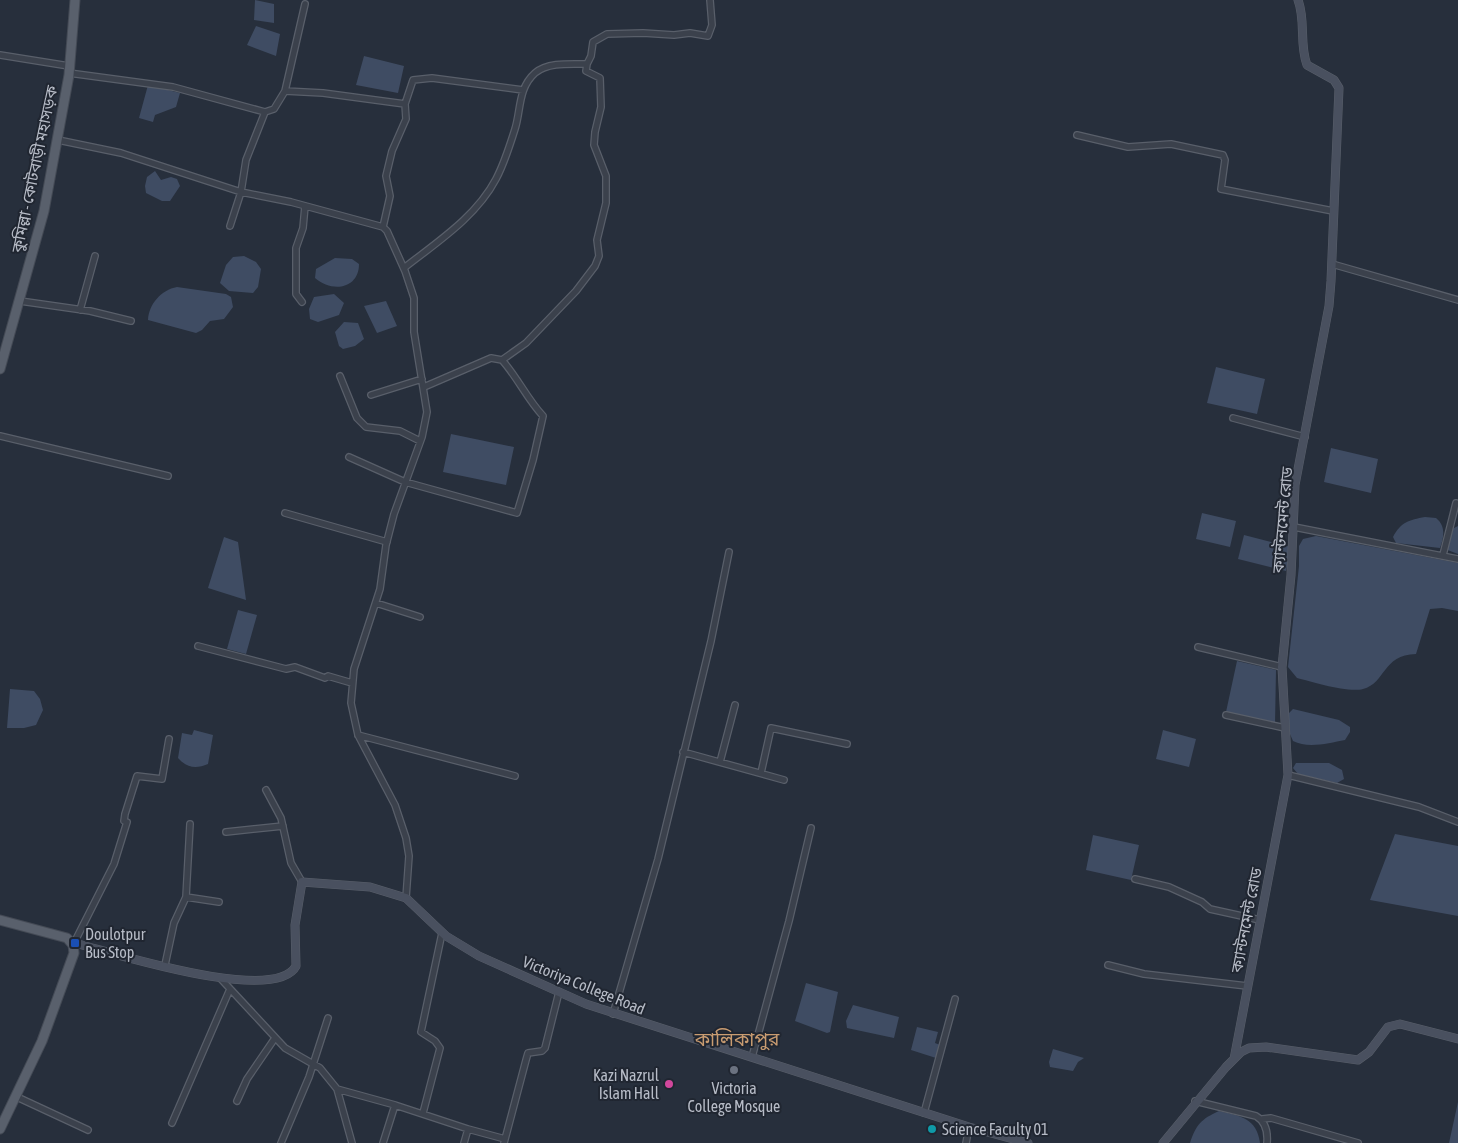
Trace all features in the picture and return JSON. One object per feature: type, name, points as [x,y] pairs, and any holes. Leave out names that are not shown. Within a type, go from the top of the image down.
[{"type":"main road","name":"কুমিল্লা - কোটবাড়ী মহাসড়ক","points":[[0,370],[44,211],[69,70],[75,0]]},
{"type":"main road","name":"ক্যান্টনমেন্ট রোড","points":[[1234,1058],[1277,821],[1288,776],[1282,667],[1294,527],[1295,485],[1306,437],[1329,306],[1332,264],[1339,88],[1334,80],[1307,65],[1303,56],[1302,18],[1298,0]]},
{"type":"main road","name":"Victoriya College Road","points":[[302,882],[370,886],[406,898],[442,933],[492,964],[516,972],[613,1014],[969,1128],[1028,1143]]},
{"type":"main road","points":[[73,945],[78,944],[221,979],[268,980],[294,970],[297,960],[296,925],[302,882]]},
{"type":"main road","points":[[0,920],[67,938],[73,945],[74,953],[63,986],[17,1097],[0,1129]]},
{"type":"main road","points":[[1163,1143],[1234,1058],[1241,1052],[1256,1046],[1358,1060],[1364,1058],[1384,1031],[1393,1025],[1400,1024],[1458,1039]]},
{"type":"street","points":[[502,360],[526,343],[576,292],[595,266],[599,256],[597,240],[606,202],[606,176],[594,145],[602,92],[600,78],[586,71],[586,64],[591,56],[593,42],[607,34],[643,33],[674,35],[690,33],[708,36],[712,25],[710,0]]},
{"type":"street","points":[[0,55],[69,70],[173,87],[265,112],[274,109],[284,92],[305,4]]},
{"type":"street","points":[[404,268],[447,234],[480,203],[496,179],[515,130],[523,90],[536,72],[558,65],[586,64]]},
{"type":"street","points":[[406,898],[409,856],[406,838],[395,805],[358,735],[352,703],[354,670],[380,589],[387,542],[405,482],[420,441],[427,412],[414,332],[414,298],[404,268],[383,227],[390,196],[386,176],[392,151],[406,119],[405,104],[410,84],[417,79],[432,78],[523,90]]},
{"type":"street","points":[[284,92],[324,93],[405,104]]},
{"type":"street","points":[[230,226],[241,192],[246,160],[265,112]]},
{"type":"street","points":[[1077,135],[1128,147],[1170,144],[1223,155],[1225,160],[1221,188],[1333,211]]},
{"type":"street","points":[[58,140],[121,153],[241,192],[305,206],[383,227]]},
{"type":"street","points":[[302,302],[296,294],[296,248],[303,228],[305,206]]},
{"type":"street","points":[[80,310],[95,256]]},
{"type":"street","points":[[1332,264],[1458,300]]},
{"type":"street","points":[[20,301],[80,310],[131,321]]},
{"type":"street","points":[[349,457],[405,482],[517,513],[534,460],[543,416],[528,400],[513,373],[502,360],[491,358],[424,386]]},
{"type":"street","points":[[340,376],[357,418],[366,427],[400,431],[420,441]]},
{"type":"street","points":[[371,395],[422,379]]},
{"type":"street","points":[[1233,418],[1306,437]]},
{"type":"street","points":[[0,436],[168,476]]},
{"type":"street","points":[[1443,555],[1456,503]]},
{"type":"street","points":[[285,513],[387,542]]},
{"type":"street","points":[[1294,527],[1458,559]]},
{"type":"street","points":[[613,1014],[658,860],[711,641],[729,552]]},
{"type":"street","points":[[376,603],[420,617]]},
{"type":"street","points":[[198,646],[286,669],[295,667],[325,678],[328,676],[352,683]]},
{"type":"street","points":[[1198,647],[1282,667]]},
{"type":"street","points":[[720,762],[735,705]]},
{"type":"street","points":[[1226,715],[1285,728]]},
{"type":"street","points":[[761,773],[771,728],[847,744]]},
{"type":"street","points":[[358,735],[515,776]]},
{"type":"street","points":[[73,945],[114,864],[127,822],[124,821],[125,814],[137,776],[162,779],[168,739]]},
{"type":"street","points":[[683,752],[784,780]]},
{"type":"street","points":[[1288,776],[1419,807],[1458,822]]},
{"type":"street","points":[[266,790],[283,826],[291,863],[302,882]]},
{"type":"street","points":[[165,965],[174,923],[186,897],[190,824]]},
{"type":"street","points":[[226,832],[283,826]]},
{"type":"street","points":[[752,1057],[789,921],[811,828]]},
{"type":"street","points":[[1135,879],[1169,887],[1202,902],[1210,909],[1260,920]]},
{"type":"street","points":[[186,897],[218,902]]},
{"type":"street","points":[[424,1112],[440,1048],[435,1041],[421,1032],[442,933]]},
{"type":"street","points":[[1108,965],[1144,974],[1247,986]]},
{"type":"street","points":[[221,979],[284,1048],[320,1068],[338,1089],[352,1143]]},
{"type":"street","points":[[172,1123],[230,989]]},
{"type":"street","points":[[338,1089],[424,1112],[504,1141],[528,1053],[534,1050],[542,1051],[545,1048],[559,992]]},
{"type":"street","points":[[924,1113],[955,999]]},
{"type":"street","points":[[281,1143],[309,1078],[328,1018]]},
{"type":"street","points":[[237,1101],[247,1079],[275,1038]]},
{"type":"street","points":[[17,1097],[88,1130]]},
{"type":"street","points":[[1196,1102],[1262,1119],[1270,1118],[1358,1143]]},
{"type":"street","points":[[383,1143],[395,1105]]},
{"type":"street","points":[[1262,1119],[1267,1129],[1267,1143]]},
{"type":"street","points":[[966,1143],[969,1128]]},
{"type":"street","points":[[464,1143],[468,1129]]},
{"type":"water","points":[[255,0],[274,4],[274,23],[254,20]]},
{"type":"water","points":[[256,26],[280,34],[276,56],[247,45]]},
{"type":"water","points":[[364,56],[404,66],[398,93],[356,85]]},
{"type":"water","points":[[148,85],[180,93],[176,107],[155,115],[153,122],[139,118]]},
{"type":"water","points":[[155,171],[161,180],[171,177],[177,179],[180,186],[170,201],[162,201],[146,193],[147,177]]},
{"type":"water","points":[[244,256],[256,262],[261,269],[258,287],[253,293],[229,291],[220,283],[226,265],[233,257]]},
{"type":"water","points":[[335,258],[352,259],[359,264],[355,279],[350,283],[336,287],[329,286],[315,278],[316,269]]},
{"type":"water","points":[[177,287],[226,294],[231,297],[233,307],[224,319],[210,321],[202,330],[196,333],[148,320],[153,303],[166,291]]},
{"type":"water","points":[[334,294],[344,303],[339,315],[318,322],[310,319],[309,309],[314,297]]},
{"type":"water","points":[[386,301],[397,326],[377,333],[364,306]]},
{"type":"water","points":[[344,322],[358,323],[364,339],[355,346],[343,349],[339,346],[335,332]]},
{"type":"water","points":[[1216,367],[1265,379],[1257,414],[1207,403]]},
{"type":"water","points":[[451,434],[514,447],[506,485],[443,472]]},
{"type":"water","points":[[1331,448],[1378,459],[1371,493],[1324,482]]},
{"type":"water","points":[[1202,513],[1236,521],[1230,547],[1196,539]]},
{"type":"water","points":[[1425,517],[1436,518],[1443,528],[1440,548],[1396,543],[1393,537],[1402,525]]},
{"type":"water","points":[[1458,526],[1458,554],[1445,549],[1452,529]]},
{"type":"water","points":[[1244,535],[1291,547],[1286,571],[1238,559]]},
{"type":"water","points":[[1316,536],[1458,563],[1458,611],[1442,608],[1430,609],[1416,654],[1397,659],[1390,664],[1376,681],[1363,689],[1349,690],[1297,678],[1288,667],[1299,566],[1299,546],[1303,539]]},
{"type":"water","points":[[224,537],[238,542],[246,600],[208,588]]},
{"type":"water","points":[[238,610],[257,615],[246,654],[227,649]]},
{"type":"water","points":[[1237,661],[1276,670],[1275,724],[1226,712]]},
{"type":"water","points":[[10,689],[34,691],[40,699],[43,710],[36,725],[24,728],[7,728]]},
{"type":"water","points":[[1293,709],[1339,720],[1350,727],[1350,732],[1345,740],[1319,745],[1305,745],[1293,741],[1290,734],[1288,714]]},
{"type":"water","points":[[194,730],[213,735],[208,764],[200,767],[188,766],[178,758],[182,733],[192,735]]},
{"type":"water","points":[[1163,730],[1196,739],[1189,767],[1156,759]]},
{"type":"water","points":[[1296,763],[1329,763],[1342,770],[1344,779],[1337,783],[1298,774],[1293,768]]},
{"type":"water","points":[[1395,834],[1458,846],[1458,916],[1370,900]]},
{"type":"water","points":[[1093,835],[1139,845],[1131,880],[1086,870]]},
{"type":"water","points":[[806,983],[838,992],[830,1032],[827,1033],[795,1021]]},
{"type":"water","points":[[853,1005],[899,1017],[894,1038],[847,1028],[846,1021]]},
{"type":"water","points":[[917,1027],[938,1032],[935,1043],[940,1045],[936,1058],[911,1050]]},
{"type":"water","points":[[1053,1049],[1084,1058],[1078,1062],[1073,1071],[1050,1067],[1049,1062]]},
{"type":"water","points":[[1458,1102],[1458,1143],[1449,1143]]},
{"type":"water","points":[[1219,1111],[1240,1117],[1251,1123],[1255,1128],[1260,1143],[1190,1143],[1200,1123]]},
{"type":"place","name":"Doulotpur Bus Stop","points":[[75,943]]},
{"type":"place","name":"Victoria College Mosque","points":[[734,1070]]},
{"type":"place","name":"Kazi Nazrul Islam Hall","points":[[669,1084]]},
{"type":"place","name":"Science Faculty 01","points":[[932,1129]]},
{"type":"district","name":"কালিকাপুর","points":[[737,1039]]}]
